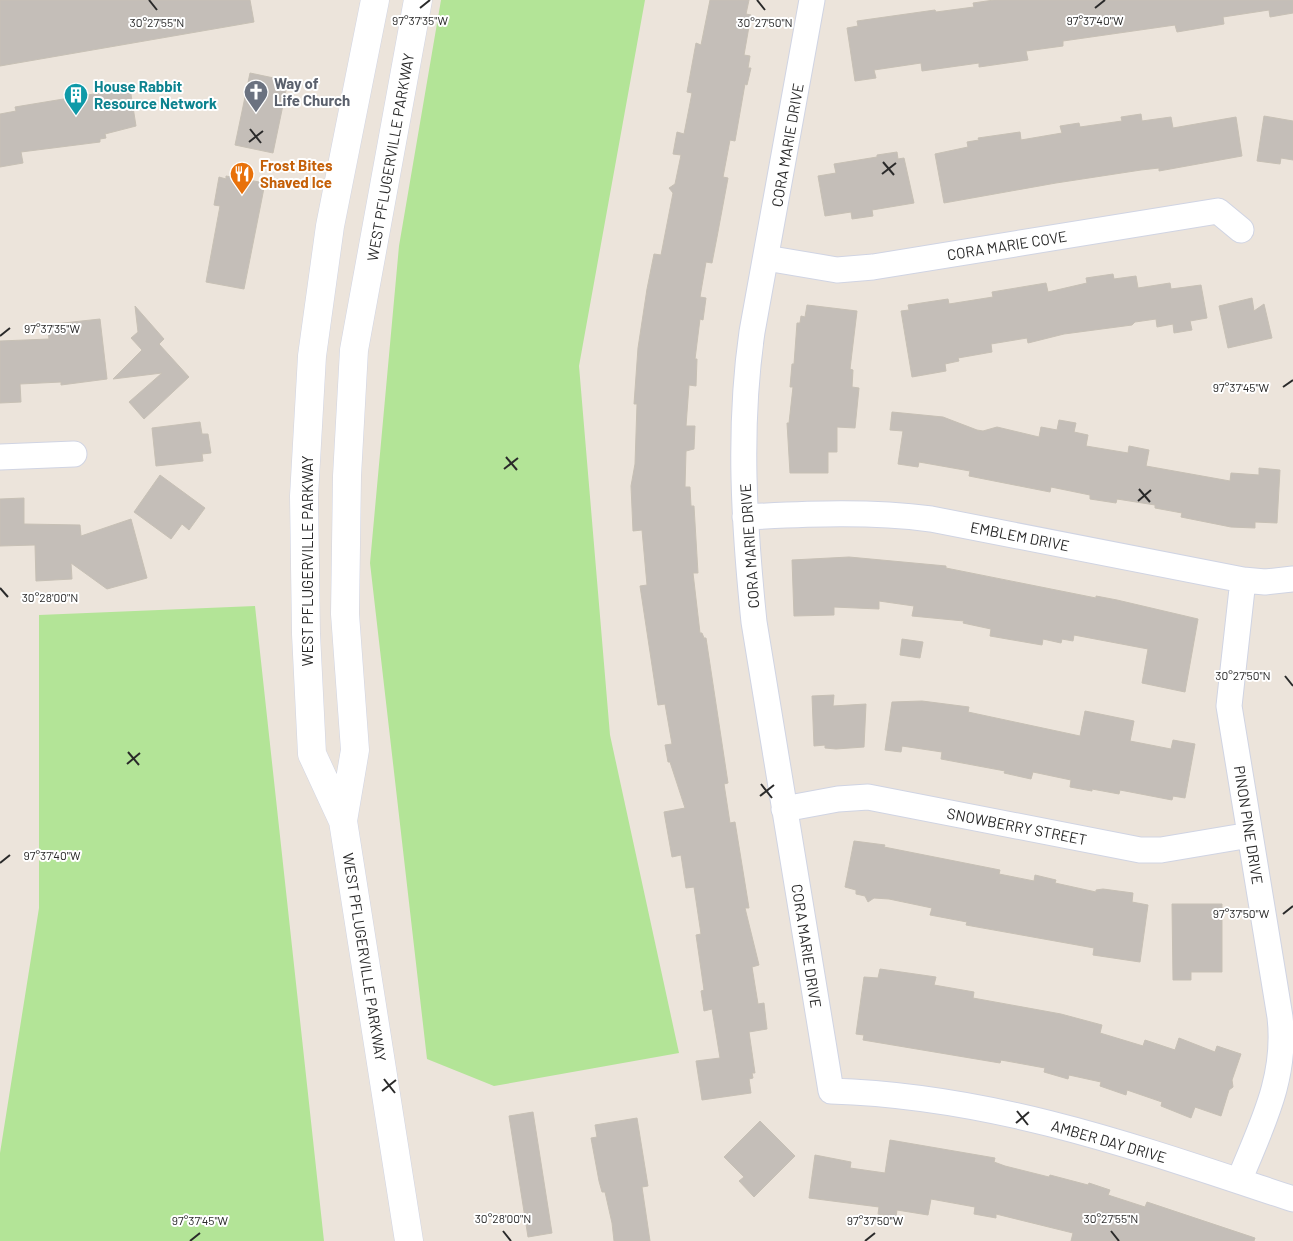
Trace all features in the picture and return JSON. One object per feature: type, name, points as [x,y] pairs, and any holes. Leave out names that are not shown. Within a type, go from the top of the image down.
[{"type":"main road","name":"WEST PFLUGERVILLE PARKWAY","points":[[375,0],[328,236],[312,356],[304,496],[306,634],[312,754],[344,821],[409,1241]]},
{"type":"main road","name":"WEST PFLUGERVILLE PARKWAY","points":[[344,821],[355,750],[345,614],[347,476],[354,350],[418,0]]},
{"type":"street","name":"CORA MARIE DRIVE","points":[[812,0],[747,366],[742,444],[745,517],[754,622],[831,1091]]},
{"type":"street","name":"CORA MARIE COVE","points":[[766,258],[837,270],[874,267],[1218,211],[1241,230]]},
{"type":"street","points":[[0,457],[74,454]]},
{"type":"street","name":"EMBLEM DRIVE","points":[[745,517],[842,512],[885,513],[931,519],[1243,580],[1265,582],[1293,580]]},
{"type":"street","name":"PINON PINE DRIVE","points":[[1239,1181],[1272,1097],[1282,1052],[1280,1017],[1229,706],[1243,580]]},
{"type":"street","name":"SNOWBERRY STREET","points":[[784,809],[838,799],[868,797],[1140,850],[1161,850],[1250,835]]},
{"type":"street","name":"AMBER DAY DRIVE","points":[[831,1091],[873,1092],[938,1099],[1000,1110],[1105,1138],[1293,1199]]},
{"type":"green space","points":[[441,0],[645,0],[579,366],[610,735],[679,1053],[494,1086],[427,1059],[370,563],[399,246]]},
{"type":"green space","points":[[255,606],[324,1241],[0,1241],[0,1153],[39,908],[39,615]]},
{"type":"building","points":[[0,0],[250,0],[254,22],[0,66]]},
{"type":"building","points":[[710,0],[749,0],[746,14],[751,15],[744,55],[750,56],[748,68],[751,68],[747,85],[745,84],[735,141],[730,140],[723,177],[728,178],[717,237],[712,263],[706,262],[700,297],[706,298],[703,320],[700,319],[695,359],[697,359],[696,386],[689,385],[686,426],[695,426],[694,449],[686,451],[685,487],[690,487],[691,506],[694,506],[698,573],[693,573],[700,633],[706,638],[728,783],[724,784],[730,823],[735,822],[749,908],[745,908],[759,965],[752,967],[758,1004],[764,1003],[767,1029],[749,1032],[755,1073],[752,1073],[753,1078],[749,1079],[751,1093],[702,1100],[696,1061],[720,1058],[712,1009],[704,1011],[701,991],[704,990],[696,935],[701,934],[694,887],[686,888],[681,855],[672,857],[664,812],[685,808],[670,762],[668,762],[665,745],[672,744],[665,704],[658,705],[640,586],[647,585],[642,530],[633,531],[631,486],[635,464],[637,404],[634,404],[638,348],[647,289],[654,254],[661,255],[673,193],[669,188],[675,184],[681,155],[673,154],[677,132],[684,134],[692,93],[687,92],[696,43],[701,45]]},
{"type":"building","points":[[994,0],[1293,0],[1293,13],[1270,17],[1269,10],[1223,17],[1224,24],[1177,32],[1175,25],[1063,41],[1063,46],[1026,51],[1028,60],[979,67],[979,63],[922,71],[921,63],[874,70],[876,78],[855,81],[847,28],[858,26],[857,21],[935,10],[936,12],[974,7],[973,3]]},
{"type":"building","name":"Way of Life Church","points":[[250,73],[288,81],[273,153],[235,145]]},
{"type":"building","name":"House Rabbit Resource Network","points":[[130,88],[136,126],[105,134],[106,138],[100,139],[100,142],[21,152],[23,163],[0,167],[0,114],[16,111],[15,107]]},
{"type":"building","points":[[1141,114],[1142,121],[1171,117],[1173,128],[1236,117],[1242,156],[1159,171],[1159,168],[1141,170],[1056,183],[944,203],[935,154],[968,147],[967,142],[979,140],[978,138],[1020,132],[1021,140],[1062,133],[1060,126],[1079,123],[1080,127],[1122,121],[1121,117]]},
{"type":"building","points":[[1264,116],[1293,121],[1293,160],[1281,158],[1280,164],[1257,161]]},
{"type":"building","points":[[897,152],[898,159],[904,158],[914,203],[872,210],[873,216],[852,219],[851,212],[825,216],[818,176],[836,173],[834,164]]},
{"type":"building","points":[[226,176],[265,183],[244,289],[206,282],[220,206],[214,205],[219,177],[226,179]]},
{"type":"building","points":[[1113,274],[1114,279],[1136,276],[1138,288],[1170,283],[1171,289],[1201,285],[1207,318],[1190,321],[1192,330],[1174,333],[1173,324],[1157,327],[1156,319],[1135,322],[1132,325],[1064,334],[1028,343],[1027,338],[991,344],[992,352],[958,358],[959,361],[945,364],[946,371],[912,377],[901,311],[909,310],[908,305],[948,299],[949,304],[993,297],[992,292],[1046,283],[1048,292],[1087,283],[1086,278]]},
{"type":"building","points":[[1252,298],[1254,311],[1264,304],[1272,338],[1228,348],[1219,306]]},
{"type":"building","points":[[807,305],[857,311],[850,369],[853,370],[852,387],[859,388],[855,428],[837,427],[837,452],[828,452],[828,473],[790,473],[787,423],[789,423],[793,387],[790,387],[792,364],[794,364],[797,323],[800,323],[801,316],[805,317]]},
{"type":"building","points":[[135,306],[164,339],[159,344],[189,377],[144,419],[129,402],[162,373],[113,379],[142,350],[131,338],[138,332]]},
{"type":"building","points":[[100,319],[107,379],[61,385],[61,382],[20,384],[21,402],[0,403],[0,341],[49,339],[48,331],[55,330],[54,324]]},
{"type":"building","points":[[892,412],[943,417],[977,430],[983,431],[997,427],[1039,437],[1041,427],[1057,430],[1059,420],[1076,423],[1074,432],[1088,435],[1086,446],[1128,453],[1129,446],[1149,450],[1146,466],[1230,481],[1231,473],[1259,475],[1259,468],[1280,470],[1277,523],[1255,522],[1255,528],[1231,527],[1181,517],[1182,513],[1155,508],[1155,505],[1117,499],[1116,503],[1090,499],[1090,495],[1051,487],[1050,492],[969,476],[970,471],[919,462],[918,467],[898,464],[903,431],[890,430]]},
{"type":"building","points":[[200,422],[202,434],[208,434],[211,453],[202,454],[203,461],[156,466],[152,428]]},
{"type":"building","points":[[160,475],[205,508],[189,530],[182,524],[171,539],[134,512]]},
{"type":"building","points":[[24,498],[24,524],[80,525],[81,536],[131,519],[147,578],[107,589],[71,563],[72,579],[36,581],[35,545],[0,546],[0,499]]},
{"type":"building","points":[[849,557],[946,566],[946,568],[1096,598],[1096,596],[1117,600],[1198,619],[1185,692],[1142,683],[1148,649],[1074,635],[1073,641],[1062,639],[1061,643],[1043,639],[1042,645],[990,636],[991,629],[963,623],[964,621],[912,616],[914,606],[879,601],[879,609],[834,607],[834,615],[794,616],[792,560]]},
{"type":"building","points":[[902,639],[923,642],[920,658],[900,655]]},
{"type":"building","points":[[834,695],[833,706],[866,704],[864,747],[836,749],[825,748],[825,745],[814,746],[812,696]]},
{"type":"building","points":[[922,701],[969,707],[968,712],[1080,736],[1085,711],[1134,721],[1130,741],[1171,749],[1173,740],[1195,744],[1185,798],[1173,796],[1172,800],[1120,790],[1119,794],[1092,789],[1092,791],[1070,787],[1071,780],[1033,772],[1031,779],[1004,773],[1005,771],[941,759],[942,752],[902,746],[901,752],[885,750],[892,702]]},
{"type":"building","points":[[854,841],[885,845],[884,847],[1000,870],[999,874],[1034,881],[1035,875],[1056,880],[1055,883],[1096,892],[1096,890],[1103,889],[1133,893],[1132,902],[1148,905],[1140,962],[1093,955],[1094,948],[966,925],[967,922],[930,915],[932,908],[889,899],[874,898],[868,902],[865,896],[856,894],[856,890],[845,887]]},
{"type":"building","points":[[1172,904],[1222,904],[1222,972],[1191,972],[1191,980],[1173,980]]},
{"type":"building","points":[[880,969],[936,977],[934,985],[974,992],[973,998],[1061,1014],[1102,1025],[1100,1033],[1143,1046],[1145,1040],[1175,1050],[1179,1038],[1215,1052],[1217,1046],[1241,1054],[1232,1080],[1233,1087],[1229,1090],[1221,1116],[1195,1107],[1191,1118],[1161,1106],[1162,1102],[1127,1090],[1126,1095],[1100,1086],[1101,1082],[1069,1075],[1068,1079],[1044,1072],[1045,1068],[1001,1060],[1000,1063],[863,1040],[864,1035],[856,1034],[864,977],[878,978]]},
{"type":"building","points":[[533,1112],[552,1233],[528,1237],[509,1116]]},
{"type":"building","points":[[637,1118],[648,1186],[642,1187],[650,1241],[614,1241],[612,1223],[605,1192],[602,1192],[599,1181],[591,1138],[597,1137],[595,1125]]},
{"type":"building","points":[[760,1121],[795,1156],[754,1197],[739,1181],[744,1177],[724,1157]]},
{"type":"building","points":[[890,1140],[995,1158],[994,1162],[1005,1166],[1088,1185],[1089,1183],[1110,1190],[1108,1195],[1145,1207],[1147,1202],[1255,1238],[1254,1241],[1071,1241],[1073,1233],[996,1214],[996,1218],[974,1214],[975,1207],[931,1199],[928,1215],[897,1210],[896,1217],[878,1214],[879,1207],[809,1198],[815,1155],[851,1162],[850,1168],[885,1173]]},
{"type":"place","name":"Way of Life Church","points":[[256,113]]},
{"type":"place","name":"House Rabbit Resource Network","points":[[76,116]]},
{"type":"place","name":"Frost Bites Shaved Ice","points":[[242,195]]}]
